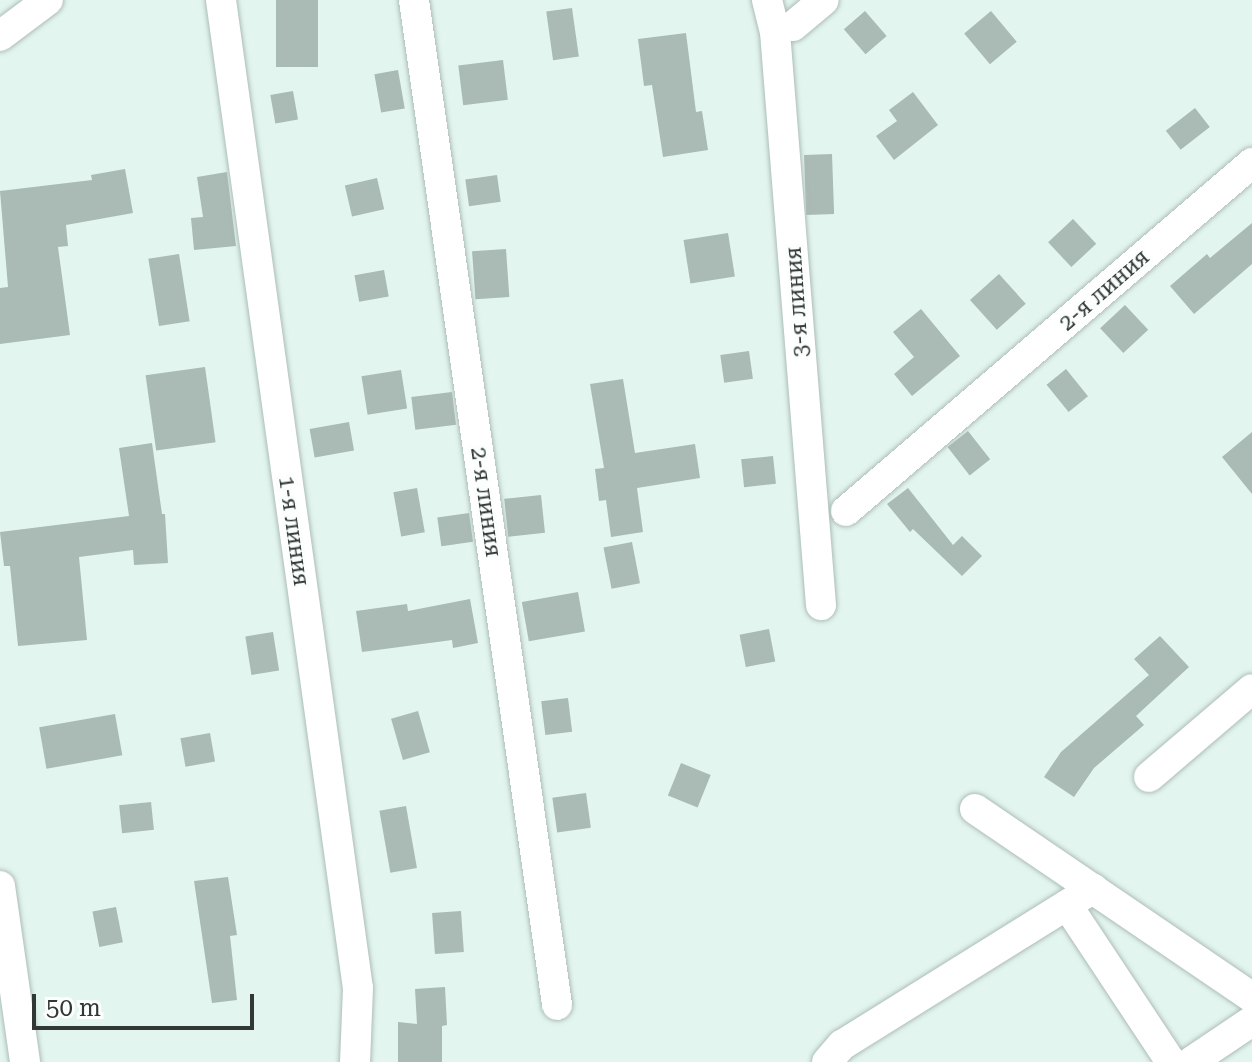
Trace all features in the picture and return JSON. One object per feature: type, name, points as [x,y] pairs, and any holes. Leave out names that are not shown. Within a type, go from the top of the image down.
[{"type":"street","points":[[0,36],[48,0]]},
{"type":"street","name":"1-я линия","points":[[221,0],[358,988],[355,1062]]},
{"type":"street","name":"2-я линия","points":[[414,0],[557,1005]]},
{"type":"street","name":"3-я линия","points":[[767,0],[775,32],[821,605]]},
{"type":"street","points":[[793,26],[824,0]]},
{"type":"street","name":"2-я линия","points":[[846,511],[1252,163]]},
{"type":"street","points":[[1149,777],[1252,689]]},
{"type":"street","points":[[975,809],[1252,997]]},
{"type":"street","points":[[0,886],[25,1062]]},
{"type":"street","points":[[841,1056],[1093,889]]},
{"type":"street","points":[[1067,905],[1171,1062]]},
{"type":"street","points":[[1191,1062],[1252,1021]]},
{"type":"building","points":[[276,0],[318,0],[318,67],[276,67]]},
{"type":"building","points":[[572,8],[579,57],[553,60],[546,12]]},
{"type":"building","points":[[865,11],[887,36],[866,54],[844,29]]},
{"type":"building","points":[[991,11],[1017,42],[990,64],[964,33]]},
{"type":"building","points":[[686,33],[696,112],[702,111],[708,150],[663,157],[652,85],[644,86],[638,39]]},
{"type":"building","points":[[503,60],[508,100],[463,105],[458,65]]},
{"type":"building","points":[[398,70],[405,108],[381,113],[374,74]]},
{"type":"building","points":[[293,91],[298,120],[275,124],[270,95]]},
{"type":"building","points":[[913,92],[938,125],[894,160],[876,136],[897,121],[889,110]]},
{"type":"building","points":[[1195,108],[1210,127],[1181,150],[1166,131]]},
{"type":"building","points":[[832,154],[834,214],[806,215],[804,155]]},
{"type":"building","points":[[125,169],[133,213],[66,225],[68,246],[58,247],[70,335],[0,344],[0,288],[8,287],[0,191],[92,180],[91,175]]},
{"type":"building","points":[[227,172],[236,246],[194,250],[191,218],[203,217],[197,177]]},
{"type":"building","points":[[497,175],[501,202],[469,206],[465,179]]},
{"type":"building","points":[[377,178],[384,209],[352,217],[345,185]]},
{"type":"building","points":[[1073,219],[1096,244],[1071,267],[1048,242]]},
{"type":"building","points":[[1252,223],[1252,264],[1194,314],[1170,286],[1207,254],[1210,258]]},
{"type":"building","points":[[728,233],[735,276],[690,283],[684,240]]},
{"type":"building","points":[[506,249],[509,297],[475,299],[472,251]]},
{"type":"building","points":[[179,254],[190,321],[159,326],[148,259]]},
{"type":"building","points":[[384,270],[389,297],[359,302],[354,275]]},
{"type":"building","points":[[999,274],[1026,304],[997,330],[970,300]]},
{"type":"building","points":[[1125,305],[1148,330],[1123,353],[1100,328]]},
{"type":"building","points":[[921,309],[960,356],[912,396],[894,374],[914,357],[893,332]]},
{"type":"building","points":[[749,351],[753,379],[724,383],[720,355]]},
{"type":"building","points":[[205,367],[216,442],[156,451],[146,375]]},
{"type":"building","points":[[1066,369],[1088,396],[1069,412],[1047,385]]},
{"type":"building","points":[[401,370],[407,409],[368,415],[361,376]]},
{"type":"building","points":[[623,379],[635,453],[695,444],[700,478],[637,488],[643,532],[611,537],[606,500],[599,501],[595,469],[604,468],[590,384]]},
{"type":"building","points":[[452,392],[456,425],[415,430],[411,397]]},
{"type":"building","points":[[349,422],[354,451],[315,458],[310,429]]},
{"type":"building","points":[[968,431],[990,459],[970,475],[948,447]]},
{"type":"building","points":[[1252,432],[1252,494],[1222,457]]},
{"type":"building","points":[[152,443],[162,514],[165,514],[168,563],[134,565],[133,550],[79,557],[87,640],[18,646],[10,566],[4,566],[0,532],[129,516],[119,448]]},
{"type":"building","points":[[773,456],[776,484],[744,487],[741,459]]},
{"type":"building","points":[[417,488],[425,532],[401,536],[393,492]]},
{"type":"building","points":[[908,488],[953,545],[962,536],[982,556],[962,576],[913,529],[910,532],[887,504]]},
{"type":"building","points":[[541,495],[545,533],[508,537],[504,499]]},
{"type":"building","points":[[469,513],[473,542],[441,546],[437,517]]},
{"type":"building","points":[[632,542],[640,583],[612,589],[604,548]]},
{"type":"building","points":[[578,592],[585,631],[529,641],[522,602]]},
{"type":"building","points":[[470,599],[478,643],[453,648],[452,640],[362,652],[356,611],[407,604],[408,611]]},
{"type":"building","points":[[769,629],[775,661],[746,667],[740,635]]},
{"type":"building","points":[[273,632],[279,671],[251,675],[245,636]]},
{"type":"building","points":[[1160,636],[1189,667],[1136,716],[1144,725],[1094,768],[1074,797],[1044,777],[1061,752],[1149,675],[1134,659]]},
{"type":"building","points":[[568,698],[572,732],[545,735],[541,701]]},
{"type":"building","points":[[418,711],[430,752],[403,760],[391,719]]},
{"type":"building","points":[[115,714],[122,755],[46,769],[39,727]]},
{"type":"building","points":[[210,733],[215,762],[185,767],[180,738]]},
{"type":"building","points":[[681,763],[711,775],[698,807],[668,795]]},
{"type":"building","points":[[586,793],[591,828],[557,832],[552,798]]},
{"type":"building","points":[[151,802],[154,830],[122,833],[119,805]]},
{"type":"building","points":[[406,806],[417,868],[390,873],[379,811]]},
{"type":"building","points":[[228,877],[237,935],[230,936],[237,1000],[212,1003],[194,881]]},
{"type":"building","points":[[116,907],[123,942],[99,947],[92,912]]},
{"type":"building","points":[[461,911],[464,952],[435,954],[432,913]]},
{"type":"building","points":[[445,987],[447,1025],[442,1026],[442,1062],[398,1062],[398,1022],[417,1024],[415,989]]}]
